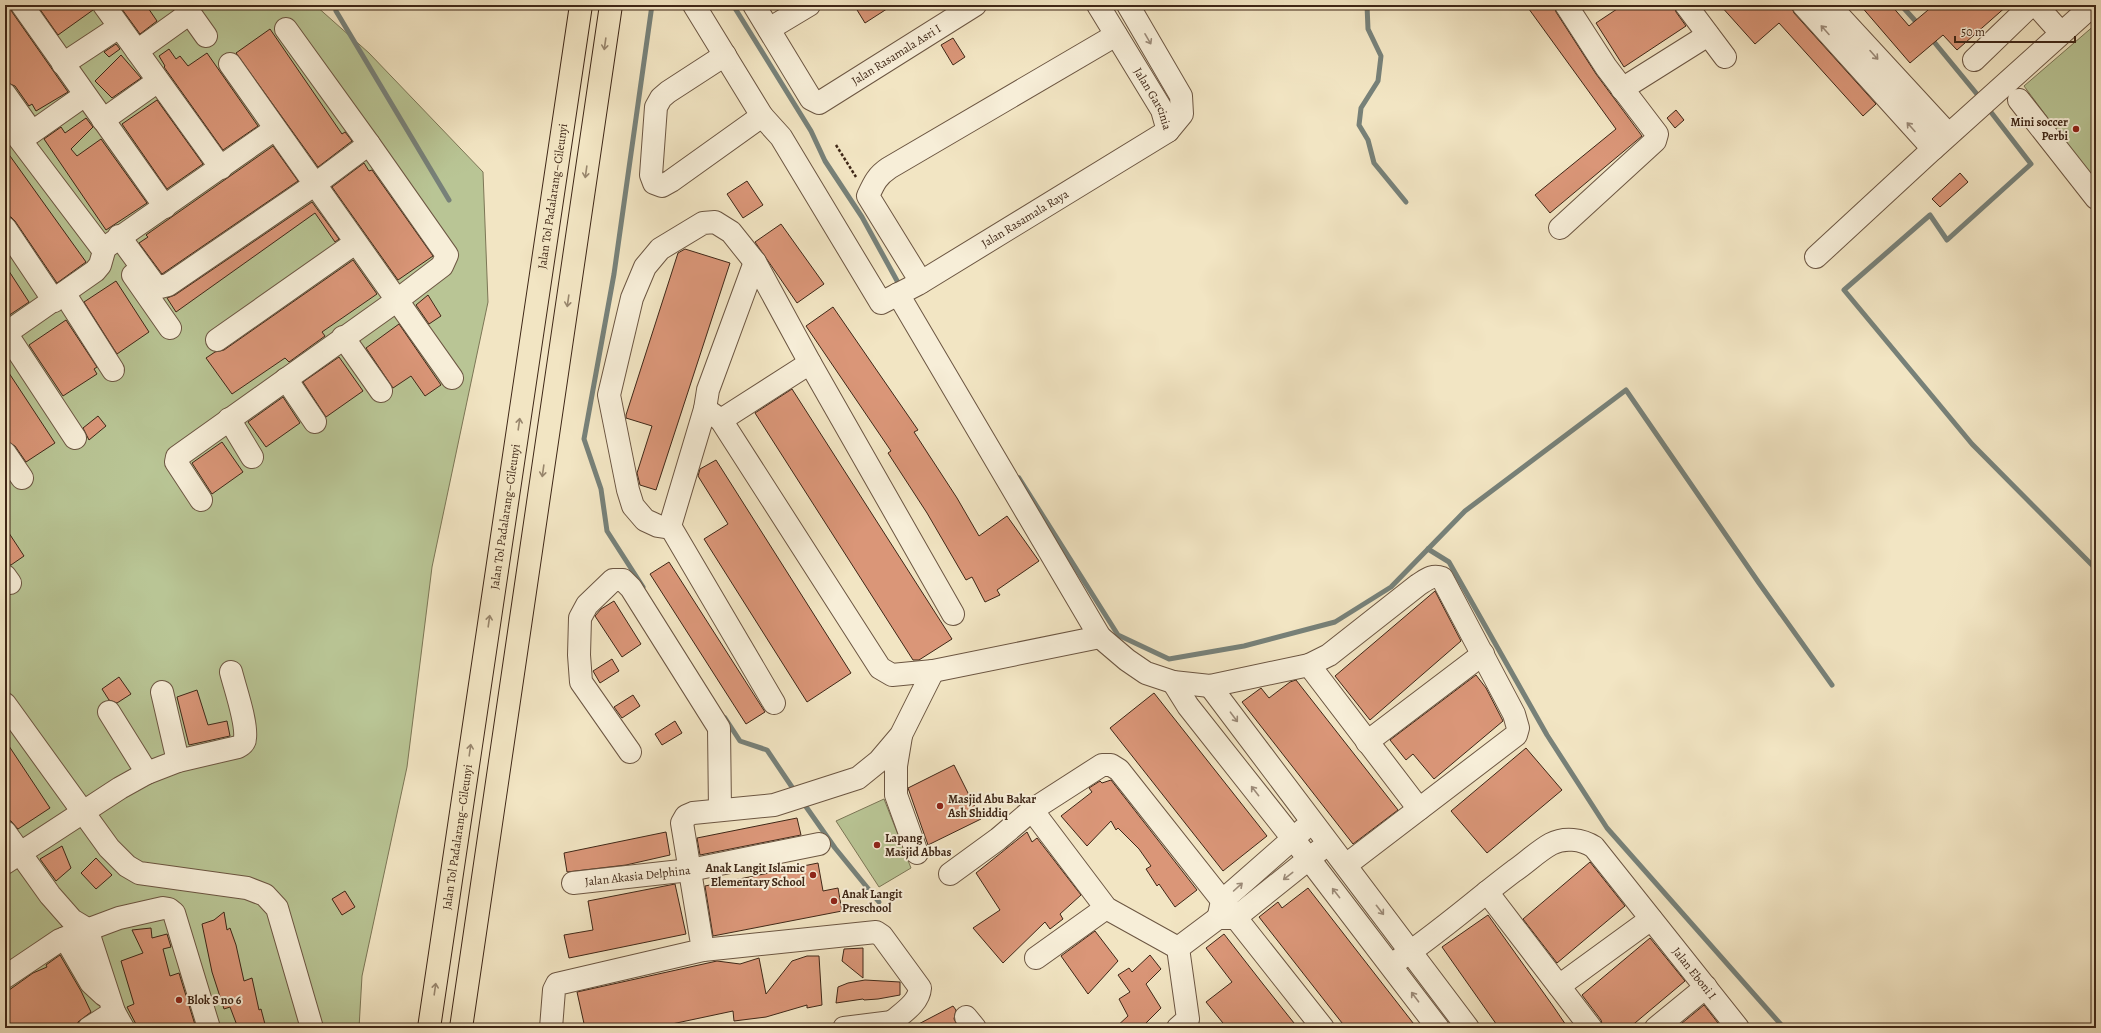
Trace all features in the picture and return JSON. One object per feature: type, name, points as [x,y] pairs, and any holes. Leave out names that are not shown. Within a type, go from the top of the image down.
[{"type":"highway","name":"Jalan Tol Padalarang–Cileunyi","points":[[429,1028],[580,5]]},
{"type":"highway","points":[[461,1028],[611,5]]},
{"type":"street","points":[[22,5],[165,207]]},
{"type":"street","points":[[104,5],[221,168]]},
{"type":"street","points":[[694,5],[762,116],[781,137],[904,291]]},
{"type":"street","points":[[754,5],[769,30],[809,5]]},
{"type":"street","name":"Jalan Rasamala Asri I","points":[[769,30],[811,99],[816,103],[822,102],[975,5]]},
{"type":"street","name":"Jalan Garcinia","points":[[1098,5],[1162,110],[1168,131]]},
{"type":"street","name":"Jalan Garcinia","points":[[1128,5],[1181,96],[1182,114],[1168,131]]},
{"type":"street","points":[[1686,5],[1725,57]]},
{"type":"street","points":[[1802,5],[1933,149]]},
{"type":"street","points":[[1829,5],[1948,134]]},
{"type":"street","points":[[1974,60],[2030,5]]},
{"type":"street","points":[[2036,5],[2061,33]]},
{"type":"street","points":[[1816,257],[1948,134],[2093,5]]},
{"type":"street","points":[[1560,228],[1655,141],[1657,134],[1622,89],[1570,6]]},
{"type":"street","points":[[137,51],[187,9],[206,36]]},
{"type":"street","points":[[63,64],[119,27]]},
{"type":"street","points":[[201,500],[176,459],[343,337],[396,301],[442,266],[447,255],[370,144],[286,29]]},
{"type":"street","points":[[1116,35],[880,174],[874,182],[868,196],[904,291],[1100,637],[1127,660],[1146,673],[1173,682],[1210,686],[1309,665],[1329,655],[1430,577],[1437,576],[1442,578],[1514,714],[1518,728],[1516,735],[1346,865]]},
{"type":"street","points":[[1622,89],[1708,35]]},
{"type":"street","points":[[725,55],[668,92],[661,98],[656,107],[651,175],[654,183],[662,186],[671,181],[762,116]]},
{"type":"street","points":[[230,64],[396,301],[452,378]]},
{"type":"street","points":[[103,120],[158,81]]},
{"type":"street","points":[[26,137],[85,95]]},
{"type":"street","points":[[6,97],[26,137],[111,243],[170,328]]},
{"type":"street","points":[[2019,100],[2096,198]]},
{"type":"street","points":[[5,120],[26,137]]},
{"type":"street","points":[[75,438],[5,334],[95,271],[100,265],[111,243],[165,207],[275,129]]},
{"type":"street","name":"Jalan Rasamala Raya","points":[[904,291],[1168,131]]},
{"type":"street","points":[[111,243],[154,284],[160,287],[168,285],[314,185],[370,144]]},
{"type":"street","points":[[671,528],[658,526],[645,520],[633,506],[628,490],[609,395],[632,298],[645,267],[660,249],[703,223],[715,222],[724,226],[731,232],[755,262],[810,363],[953,614]]},
{"type":"street","points":[[8,239],[59,297],[113,370]]},
{"type":"street","points":[[217,340],[355,243]]},
{"type":"street","points":[[755,262],[708,390],[713,414],[880,668],[892,675],[933,671],[1100,637]]},
{"type":"street","points":[[343,337],[381,391]]},
{"type":"street","points":[[774,703],[671,528],[671,522],[713,414],[810,363]]},
{"type":"street","points":[[286,379],[315,422]]},
{"type":"street","points":[[229,419],[252,457]]},
{"type":"street","points":[[5,453],[22,478]]},
{"type":"street","points":[[630,752],[581,682],[579,655],[580,618],[587,605],[613,580],[623,580],[631,588],[719,728],[721,754],[720,810]]},
{"type":"street","points":[[1367,742],[1482,654]]},
{"type":"street","points":[[1309,665],[1419,810]]},
{"type":"street","points":[[703,950],[682,823],[684,819],[693,813],[774,805],[858,778],[879,761],[901,735],[933,671]]},
{"type":"street","points":[[12,858],[147,773],[178,761],[238,747],[243,744],[245,738],[244,726],[231,672]]},
{"type":"street","points":[[1173,682],[1188,706],[1309,859],[1438,1028]]},
{"type":"street","points":[[1210,686],[1312,822],[1412,951],[1468,1028]]},
{"type":"street","points":[[162,692],[178,761]]},
{"type":"street","points":[[5,704],[82,813],[109,848],[127,866],[139,873],[223,883],[247,888],[265,895],[277,908],[312,1028]]},
{"type":"street","points":[[109,712],[147,773]]},
{"type":"street","points":[[901,735],[896,766],[896,795],[917,853]]},
{"type":"street","points":[[950,874],[998,839],[1032,810],[1102,765],[1115,767],[1225,912],[1323,1028]]},
{"type":"street","points":[[1032,810],[1106,908],[1178,948]]},
{"type":"street","points":[[1225,912],[1292,838],[1312,822]]},
{"type":"street","points":[[5,832],[12,858],[50,895],[72,920],[87,929],[115,1013]]},
{"type":"street","name":"Jalan Eboni I","points":[[1487,892],[1551,844],[1565,840],[1586,841],[1594,847],[1738,1028]]},
{"type":"street","name":"Jalan Akasia Delphina","points":[[574,883],[690,870],[819,844]]},
{"type":"street","points":[[1178,948],[1225,912],[1309,859],[1329,844]]},
{"type":"street","points":[[1391,965],[1412,951],[1487,892],[1591,1028]]},
{"type":"street","points":[[5,977],[65,938],[120,918],[163,908],[169,909],[174,912],[209,1028]]},
{"type":"street","points":[[1036,958],[1106,908]]},
{"type":"street","points":[[1559,986],[1651,919]]},
{"type":"street","points":[[551,1028],[554,990],[557,984],[703,950],[876,932],[882,936],[920,988],[920,994],[894,1025],[844,1028]]},
{"type":"street","points":[[65,938],[90,982],[115,1013]]},
{"type":"street","points":[[1178,948],[1187,1025]]},
{"type":"street","points":[[1656,1028],[1706,987]]},
{"type":"street","points":[[89,1028],[115,1013]]},
{"type":"path","points":[[836,145],[868,196]]},
{"type":"green space","points":[[5,5],[315,5],[369,53],[483,172],[488,302],[432,567],[407,767],[362,976],[359,1028],[5,1028]]},
{"type":"green space","name":"Mini soccer Perbi","points":[[2096,24],[2096,171],[2090,175],[2024,86]]},
{"type":"green space","name":"Lapang Masjid Abbas","points":[[884,799],[911,868],[879,887],[836,821]]},
{"type":"building","points":[[5,5],[10,5],[12,12],[68,92],[36,111],[32,104],[29,106],[15,86],[5,82]]},
{"type":"building","points":[[37,5],[92,5],[93,10],[58,35]]},
{"type":"building","points":[[119,5],[146,5],[157,21],[140,34]]},
{"type":"building","points":[[854,5],[893,5],[865,23]]},
{"type":"building","points":[[1526,5],[1554,5],[1556,12],[1596,74],[1642,136],[1550,213],[1535,195],[1616,129]]},
{"type":"building","points":[[1623,5],[1674,5],[1676,12],[1686,26],[1624,67],[1596,23]]},
{"type":"building","points":[[1720,5],[1791,5],[1794,13],[1876,104],[1863,116],[1779,23],[1755,44]]},
{"type":"building","points":[[1860,5],[1891,5],[1909,26],[1934,5],[2008,5],[1957,50],[1943,35],[1910,63]]},
{"type":"building","points":[[270,29],[342,134],[345,132],[352,141],[318,167],[236,53]]},
{"type":"building","points":[[953,38],[965,57],[953,65],[941,45]]},
{"type":"building","points":[[116,44],[120,49],[109,57],[104,52]]},
{"type":"building","points":[[169,49],[176,59],[180,56],[188,66],[207,53],[258,126],[223,150],[164,67],[165,66],[159,56]]},
{"type":"building","points":[[121,55],[141,78],[112,98],[95,81]]},
{"type":"building","points":[[157,100],[203,164],[167,189],[122,124]]},
{"type":"building","points":[[1676,110],[1684,120],[1675,128],[1667,118]]},
{"type":"building","points":[[86,118],[93,127],[71,149],[77,156],[101,139],[147,203],[106,230],[44,139],[61,127],[65,133]]},
{"type":"building","points":[[273,146],[298,181],[162,274],[139,243],[148,237],[146,235]]},
{"type":"building","points":[[5,149],[86,262],[57,283],[15,221],[11,217],[5,216]]},
{"type":"building","points":[[364,163],[369,171],[372,170],[433,256],[398,280],[332,187]]},
{"type":"building","points":[[1960,173],[1968,182],[1940,207],[1932,199]]},
{"type":"building","points":[[747,181],[763,205],[743,218],[727,194]]},
{"type":"building","points":[[312,202],[339,239],[335,242],[315,213],[176,312],[167,298],[175,295]]},
{"type":"building","points":[[781,224],[824,284],[797,303],[755,242]]},
{"type":"building","points":[[685,249],[730,263],[656,490],[640,485],[637,473],[652,426],[626,418],[626,415],[678,253]]},
{"type":"building","points":[[353,260],[377,294],[322,332],[325,336],[289,362],[285,358],[232,394],[206,358],[215,352],[224,350]]},
{"type":"building","points":[[5,265],[29,302],[5,318]]},
{"type":"building","points":[[116,281],[149,332],[117,354],[84,302]]},
{"type":"building","points":[[428,295],[441,316],[429,324],[416,305]]},
{"type":"building","points":[[833,307],[918,430],[914,432],[957,498],[979,536],[1007,516],[1039,561],[997,590],[1000,595],[985,602],[972,577],[966,580],[927,513],[888,453],[891,451],[806,326]]},
{"type":"building","points":[[66,320],[97,367],[94,369],[97,374],[63,396],[29,345]]},
{"type":"building","points":[[399,324],[441,385],[425,396],[411,376],[393,388],[366,348]]},
{"type":"building","points":[[339,357],[363,391],[326,417],[303,382]]},
{"type":"building","points":[[5,367],[55,443],[26,462],[15,446],[5,441]]},
{"type":"building","points":[[792,389],[952,639],[919,660],[913,660],[755,413]]},
{"type":"building","points":[[283,397],[300,423],[266,447],[248,422]]},
{"type":"building","points":[[98,416],[106,426],[89,440],[83,428]]},
{"type":"building","points":[[222,442],[243,472],[212,494],[192,463]]},
{"type":"building","points":[[716,460],[851,673],[807,702],[704,539],[728,524],[698,476],[700,469]]},
{"type":"building","points":[[5,527],[24,556],[11,565],[5,564]]},
{"type":"building","points":[[669,562],[765,712],[746,724],[650,574]]},
{"type":"building","points":[[1435,591],[1461,641],[1370,720],[1335,676]]},
{"type":"building","points":[[614,601],[641,644],[622,657],[595,616],[601,609]]},
{"type":"building","points":[[612,659],[619,671],[600,683],[593,671]]},
{"type":"building","points":[[1476,675],[1486,688],[1503,721],[1434,779],[1413,754],[1406,760],[1390,740]]},
{"type":"building","points":[[119,677],[131,694],[117,703],[109,700],[102,689]]},
{"type":"building","points":[[1296,680],[1398,810],[1353,844],[1242,702],[1261,688],[1269,698],[1290,682]]},
{"type":"building","points":[[197,690],[208,725],[227,721],[230,736],[189,745],[177,697]]},
{"type":"building","points":[[1154,693],[1267,836],[1223,871],[1110,728]]},
{"type":"building","points":[[633,695],[640,706],[622,718],[614,707]]},
{"type":"building","points":[[675,721],[682,733],[662,745],[655,734]]},
{"type":"building","points":[[5,740],[50,808],[18,829],[11,821],[5,820]]},
{"type":"building","points":[[1526,748],[1562,790],[1487,853],[1451,811]]},
{"type":"building","name":"Masjid Abu Bakar Ash Shiddiq","points":[[954,765],[981,819],[928,845],[908,788]]},
{"type":"building","points":[[1111,780],[1197,890],[1175,907],[1159,884],[1157,886],[1146,869],[1151,866],[1139,849],[1118,828],[1116,830],[1111,821],[1087,846],[1061,816],[1092,792],[1089,788],[1100,781],[1102,783]]},
{"type":"building","points":[[797,818],[801,835],[700,855],[697,838]]},
{"type":"building","points":[[666,832],[670,855],[626,865],[567,872],[564,853]]},
{"type":"building","points":[[1027,832],[1032,842],[1037,838],[1081,895],[1060,914],[1063,919],[1050,929],[1045,922],[1003,963],[973,928],[1000,910],[976,873]]},
{"type":"building","points":[[62,846],[71,868],[56,881],[40,859]]},
{"type":"building","points":[[96,858],[112,875],[96,889],[81,873]]},
{"type":"building","points":[[1590,862],[1625,906],[1557,963],[1523,919]]},
{"type":"building","points":[[818,863],[823,891],[838,888],[842,911],[713,936],[705,886]]},
{"type":"building","points":[[675,884],[686,934],[569,958],[564,935],[593,930],[588,901]]},
{"type":"building","points":[[1308,888],[1417,1028],[1346,1028],[1259,917],[1278,902],[1282,908]]},
{"type":"building","points":[[345,891],[355,907],[342,915],[332,899]]},
{"type":"building","points":[[224,912],[227,930],[230,928],[236,945],[244,981],[252,978],[259,1010],[261,1009],[266,1028],[238,1028],[230,1007],[224,1009],[212,972],[202,924],[214,920]]},
{"type":"building","points":[[1488,915],[1568,1028],[1499,1028],[1442,947]]},
{"type":"building","points":[[151,928],[152,938],[167,934],[171,947],[163,949],[170,976],[179,973],[196,1028],[138,1028],[127,1007],[134,1004],[121,961],[143,953],[132,930]]},
{"type":"building","points":[[1095,931],[1118,961],[1088,994],[1061,956]]},
{"type":"building","points":[[1224,934],[1298,1028],[1227,1028],[1206,1002],[1232,982],[1206,948]]},
{"type":"building","points":[[1650,938],[1685,981],[1629,1028],[1603,1028],[1601,1020],[1582,995]]},
{"type":"building","points":[[863,948],[863,978],[842,961],[844,949]]},
{"type":"building","points":[[60,955],[81,991],[91,1012],[78,1022],[77,1028],[5,1028],[5,993],[33,973],[47,967],[46,965]]},
{"type":"building","points":[[1150,955],[1161,969],[1146,984],[1161,1008],[1141,1028],[1115,1028],[1128,1016],[1119,999],[1130,992],[1118,975],[1129,968],[1132,972]]},
{"type":"building","points":[[807,956],[819,956],[822,1005],[807,1008],[807,1005],[766,1017],[734,1021],[733,1011],[653,1028],[585,1028],[577,992],[717,961],[740,964],[759,958],[766,994],[792,961]]},
{"type":"building","points":[[865,980],[900,982],[900,995],[878,999],[863,999],[836,1003],[838,987],[848,983]]},
{"type":"building","points":[[1704,1005],[1718,1023],[1712,1028],[1676,1028]]},
{"type":"building","points":[[953,1006],[956,1010],[954,1019],[959,1028],[911,1028]]},
{"type":"waterway","points":[[335,5],[336,11],[449,200]]},
{"type":"waterway","points":[[643,587],[607,531],[601,489],[584,439],[614,274],[652,5]]},
{"type":"waterway","points":[[733,5],[811,131],[825,161],[862,217],[901,288]]},
{"type":"waterway","points":[[1367,5],[1368,29],[1381,56],[1378,81],[1361,108],[1359,125],[1368,140],[1374,163],[1406,202]]},
{"type":"waterway","points":[[1901,5],[1919,25]]},
{"type":"waterway","points":[[1930,37],[1981,99]]},
{"type":"waterway","points":[[1987,107],[2031,164],[1947,240],[1930,215],[1844,290],[1972,444],[2096,569]]},
{"type":"waterway","points":[[1019,478],[1118,635],[1169,659],[1244,646],[1335,622],[1391,587],[1465,511],[1626,390],[1759,583],[1832,685]]},
{"type":"waterway","points":[[1428,549],[1449,562],[1547,735],[1607,828],[1784,1028]]},
{"type":"waterway","points":[[725,718],[740,741],[767,750],[796,793]]},
{"type":"waterway","points":[[802,801],[835,848],[879,902]]},
{"type":"place","name":"Mini soccer Perbi","points":[[2076,129]]},
{"type":"place","name":"Masjid Abu Bakar Ash Shiddiq","points":[[940,806]]},
{"type":"place","name":"Lapang Masjid Abbas","points":[[877,845]]},
{"type":"place","name":"Anak Langit Islamic Elementary School","points":[[813,875]]},
{"type":"place","name":"Anak Langit Preschool","points":[[834,901]]},
{"type":"place","name":"Blok S no 6","points":[[179,1000]]}]
